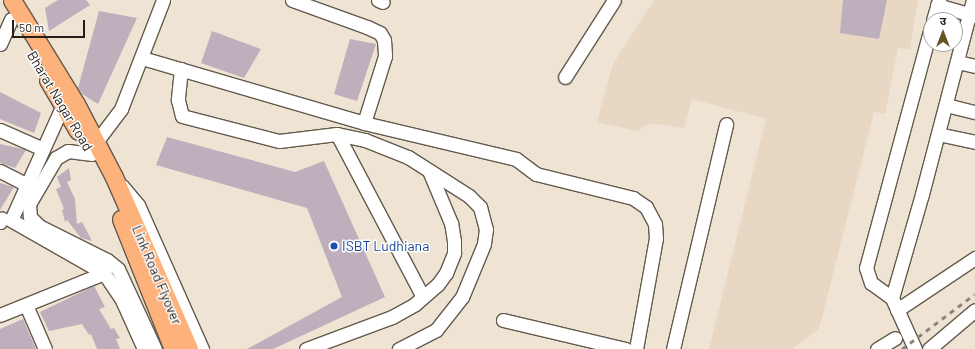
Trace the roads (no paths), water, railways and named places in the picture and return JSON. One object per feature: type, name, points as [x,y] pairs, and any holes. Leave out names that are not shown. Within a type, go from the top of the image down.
[{"type":"main road","name":"Bharat Nagar Road","points":[[0,0],[63,106],[114,177],[120,203]]},
{"type":"main road","name":"Bharat Nagar Road","points":[[12,0],[76,104],[94,148],[120,203]]},
{"type":"main road","name":"Link Road Flyover","points":[[120,203],[173,349]]},
{"type":"main road","name":"Link Road Flyover","points":[[120,203],[189,349]]},
{"type":"street","points":[[155,349],[118,269],[107,260],[39,226],[30,217],[29,204],[56,158],[68,150],[94,148],[121,109],[142,58],[163,0]]},
{"type":"street","points":[[292,0],[380,33],[384,40],[385,56],[364,123]]},
{"type":"street","points":[[565,77],[614,0]]},
{"type":"street","points":[[892,298],[972,15],[973,0]]},
{"type":"street","points":[[935,12],[938,2],[972,15]]},
{"type":"street","points":[[0,44],[11,19]]},
{"type":"street","points":[[915,349],[892,298],[871,283],[866,268],[924,52]]},
{"type":"street","points":[[142,58],[364,123],[516,159],[536,174],[633,198],[646,207],[655,224],[656,238],[636,349]]},
{"type":"street","points":[[958,62],[975,66]]},
{"type":"street","points":[[181,69],[178,100],[182,116],[279,141],[337,134],[350,136],[389,148],[421,165],[430,173],[469,196],[480,207],[486,229],[484,244],[462,297],[446,320],[436,330],[399,349]]},
{"type":"street","points":[[946,105],[975,112]]},
{"type":"street","points":[[63,106],[27,186],[3,220],[104,273],[122,300],[144,349]]},
{"type":"street","points":[[673,349],[726,124]]},
{"type":"street","points":[[0,130],[43,149]]},
{"type":"street","points":[[337,134],[423,297]]},
{"type":"street","points":[[938,134],[975,142]]},
{"type":"street","points":[[0,171],[27,186]]},
{"type":"street","points":[[306,349],[392,317],[423,297],[446,274],[454,253],[451,223],[430,173]]},
{"type":"street","points":[[114,177],[138,205],[202,349]]},
{"type":"street","points":[[897,310],[975,258]]},
{"type":"street","points":[[0,315],[104,273]]},
{"type":"street","points":[[26,305],[45,349]]},
{"type":"street","points":[[929,349],[975,310]]},
{"type":"street","points":[[504,320],[626,349]]},
{"type":"street","points":[[877,349],[895,338]]},
{"type":"railway","points":[[902,349],[975,294]]},
{"type":"place","name":"ISBT Ludhiana","points":[[334,246]]}]
